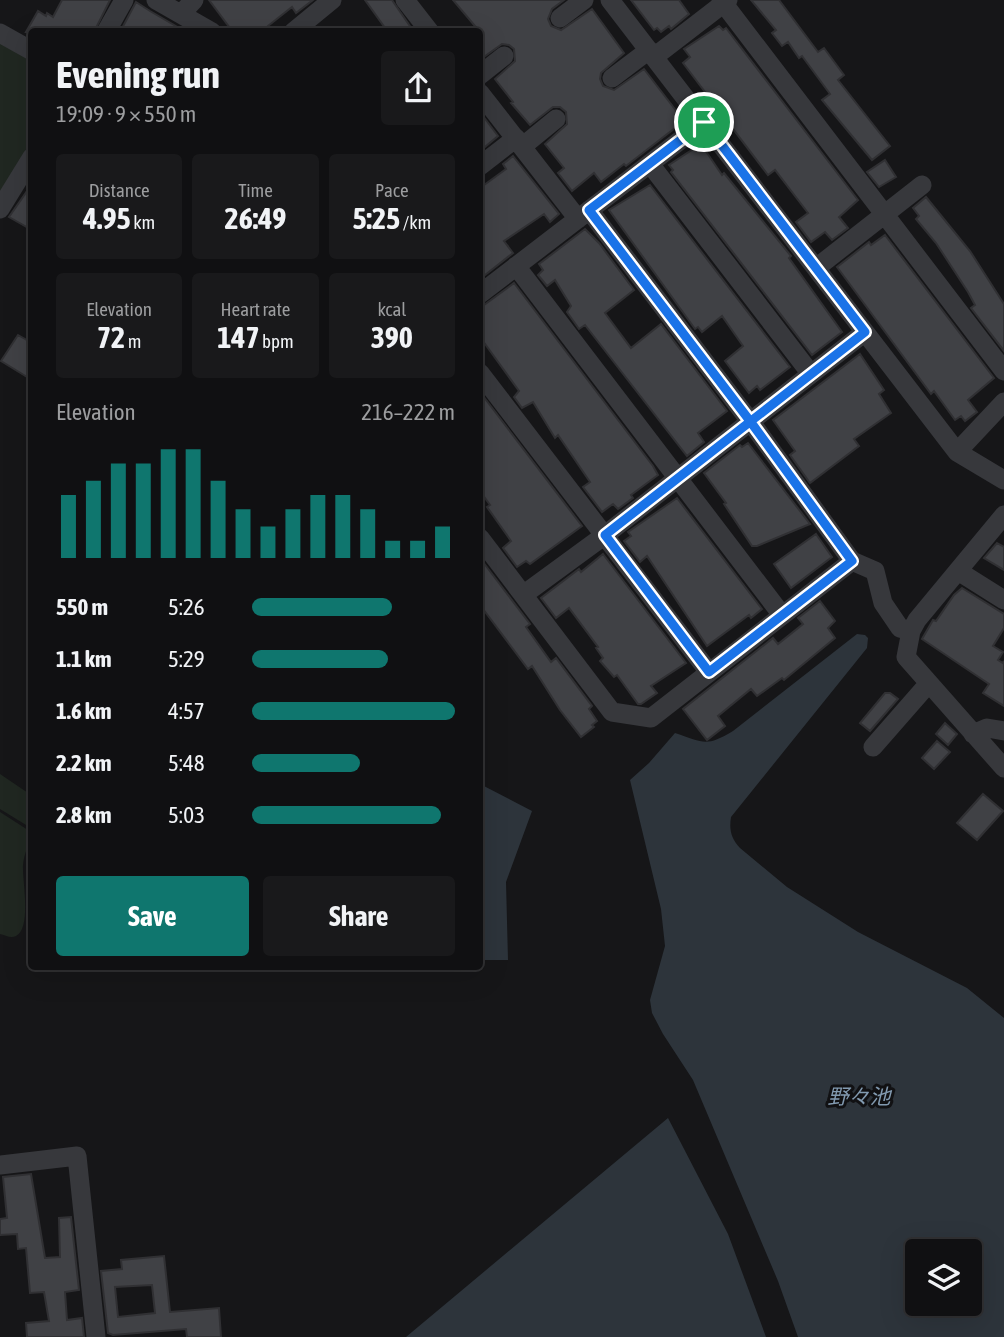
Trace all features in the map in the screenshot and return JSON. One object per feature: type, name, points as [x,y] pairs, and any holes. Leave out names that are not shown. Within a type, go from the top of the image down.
[{"type":"street","points":[[108,28],[124,0]]},
{"type":"street","points":[[156,0],[187,7],[208,28]]},
{"type":"street","points":[[298,28],[332,0]]},
{"type":"street","points":[[560,18],[584,0]]},
{"type":"street","points":[[610,0],[957,452],[1004,481]]},
{"type":"street","points":[[612,78],[724,1],[1004,371]]},
{"type":"street","points":[[415,4],[428,28]]},
{"type":"street","points":[[0,33],[28,49]]},
{"type":"street","points":[[483,73],[504,56]]},
{"type":"street","points":[[483,97],[584,215],[750,421],[852,561],[875,571],[883,603],[900,628],[911,631]]},
{"type":"street","points":[[483,164],[556,119]]},
{"type":"street","points":[[483,292],[704,122]]},
{"type":"street","points":[[0,209],[28,164]]},
{"type":"street","points":[[650,164],[811,374]]},
{"type":"street","points":[[816,268],[922,185]]},
{"type":"street","points":[[516,266],[782,615]]},
{"type":"street","points":[[523,595],[605,535],[865,332]]},
{"type":"street","points":[[483,377],[709,672]]},
{"type":"street","points":[[957,452],[1004,402]]},
{"type":"street","points":[[1004,515],[916,620],[906,657],[1004,768]]},
{"type":"street","points":[[483,542],[611,712],[651,718],[852,561]]},
{"type":"street","points":[[958,571],[1004,600]]},
{"type":"street","points":[[873,747],[929,683]]},
{"type":"street","points":[[973,734],[987,728],[1004,731]]},
{"type":"street","points":[[0,1165],[77,1156],[96,1337]]},
{"type":"shaded area","points":[[0,36],[28,53],[28,153],[0,200]]},
{"type":"shaded area","points":[[0,774],[28,793],[28,826],[0,809]]},
{"type":"shaded area","points":[[0,812],[28,830],[28,844],[23,865],[24,924],[16,936],[0,934]]},
{"type":"water","name":"野々池","points":[[857,634],[868,638],[867,648],[731,817],[731,830],[740,848],[787,887],[858,932],[967,988],[1004,1018],[1004,1337],[798,1337],[778,1281],[693,1080],[663,1034],[652,1013],[650,1000],[665,946],[661,909],[630,780],[675,733],[705,742],[733,731]]},
{"type":"water","points":[[483,786],[532,811],[506,882],[508,960],[483,960]]},
{"type":"water","points":[[668,1118],[728,1234],[766,1337],[406,1337]]},
{"type":"building","points":[[62,0],[110,0],[96,28],[28,28],[38,11],[53,17]]},
{"type":"building","points":[[209,0],[313,0],[296,13],[292,7],[268,26],[269,28],[230,28]]},
{"type":"building","points":[[365,0],[392,0],[411,28],[385,28]]},
{"type":"building","points":[[453,0],[564,0],[552,9],[548,19],[551,26],[561,30],[592,9],[624,53],[601,73],[603,86],[614,90],[644,69],[684,121],[601,182],[594,173],[572,191],[558,173],[564,168],[545,144],[567,124],[566,112],[560,107],[553,107],[530,125],[495,79],[515,61],[514,49],[502,44],[483,58],[483,28],[477,28]]},
{"type":"building","points":[[631,0],[679,0],[689,14],[671,29],[669,26],[661,32],[657,28],[654,30]]},
{"type":"building","points":[[751,0],[779,0],[818,52],[824,48],[844,75],[838,80],[890,146],[872,160],[822,100],[830,94],[802,56],[799,58],[788,42],[782,46],[772,33],[776,30]]},
{"type":"building","points":[[136,2],[179,28],[122,28]]},
{"type":"building","points":[[719,26],[723,30],[726,28],[858,200],[839,217],[848,228],[832,240],[825,232],[811,242],[796,222],[808,213],[775,170],[768,175],[683,63],[690,57],[684,49]]},
{"type":"building","points":[[483,116],[498,136],[483,148]]},
{"type":"building","points":[[701,144],[722,175],[724,173],[791,256],[789,258],[842,332],[812,355],[671,172],[673,170],[669,165]]},
{"type":"building","points":[[513,156],[559,214],[550,222],[544,214],[504,241],[513,253],[483,277],[483,186],[506,169],[503,164]]},
{"type":"building","points":[[885,160],[896,177],[879,187],[867,172]]},
{"type":"building","points":[[650,185],[790,367],[760,390],[757,386],[749,393],[725,361],[743,346],[722,316],[702,332],[698,327],[695,329],[609,210]]},
{"type":"building","points":[[28,190],[28,228],[9,217]]},
{"type":"building","points":[[926,197],[970,251],[1004,304],[1004,351],[971,308],[975,305],[968,292],[936,243],[916,219],[919,216],[913,208]]},
{"type":"building","points":[[585,229],[599,243],[634,290],[605,313],[631,348],[661,324],[727,411],[698,433],[704,442],[687,456],[585,325],[579,329],[567,312],[571,306],[555,280],[547,286],[538,275],[543,270],[539,264]]},
{"type":"building","points":[[885,235],[994,378],[968,400],[977,412],[965,421],[961,416],[955,420],[934,391],[931,394],[837,267],[869,242],[871,245]]},
{"type":"building","points":[[514,283],[653,466],[658,475],[631,495],[633,498],[618,509],[613,504],[602,512],[583,487],[590,482],[558,435],[555,438],[533,402],[522,408],[514,397],[519,391],[483,341],[483,306]]},
{"type":"building","points":[[18,335],[28,341],[28,378],[1,361]]},
{"type":"building","points":[[860,354],[884,390],[879,394],[891,413],[854,439],[859,446],[810,483],[790,455],[795,451],[773,420]]},
{"type":"building","points":[[483,396],[582,526],[530,564],[526,561],[517,567],[503,548],[511,541],[487,507],[490,505],[483,495]]},
{"type":"building","points":[[748,443],[810,524],[757,546],[752,546],[704,473],[740,445],[742,447]]},
{"type":"building","points":[[677,498],[762,609],[751,618],[749,615],[707,646],[647,556],[640,562],[624,541],[631,536],[628,532]]},
{"type":"building","points":[[816,534],[832,557],[791,588],[774,564]]},
{"type":"building","points":[[997,543],[1004,547],[1004,570],[984,558]]},
{"type":"building","points":[[603,554],[686,663],[651,686],[657,693],[641,704],[638,704],[617,675],[614,677],[600,661],[603,658],[596,648],[598,647],[569,608],[556,618],[541,598]]},
{"type":"building","points":[[483,562],[530,624],[526,627],[551,662],[556,658],[592,706],[589,709],[597,721],[592,725],[594,727],[581,737],[532,666],[528,669],[483,609]]},
{"type":"building","points":[[962,588],[1004,614],[1004,628],[993,646],[1003,652],[998,660],[1003,663],[1004,661],[1004,706],[983,693],[989,684],[922,639],[933,620],[936,621]]},
{"type":"building","points":[[820,601],[835,621],[828,628],[835,638],[784,680],[782,678],[757,696],[751,689],[718,716],[725,726],[707,740],[683,709],[773,638],[778,644],[803,624],[798,618]]},
{"type":"building","points":[[885,693],[898,699],[870,731],[860,723]]},
{"type":"building","points":[[945,723],[957,734],[948,745],[936,734]]},
{"type":"building","points":[[937,741],[950,752],[934,769],[922,758]]},
{"type":"building","points":[[983,794],[1003,811],[977,840],[957,823]]},
{"type":"building","points":[[31,1174],[45,1258],[60,1257],[59,1218],[71,1217],[79,1290],[65,1292],[67,1320],[82,1318],[84,1337],[27,1337],[26,1323],[49,1321],[44,1292],[30,1293],[26,1248],[18,1249],[17,1234],[0,1235],[0,1219],[7,1218],[3,1177]]},
{"type":"building","points":[[164,1256],[170,1312],[219,1308],[221,1337],[187,1337],[186,1329],[113,1335],[108,1333],[101,1271],[122,1269],[121,1260]],"holes":[[[152,1285],[155,1313],[118,1317],[115,1287]]]},
{"type":"route","points":[[704,122],[589,210],[750,421],[852,561],[709,672],[605,535],[750,421],[865,332],[704,122]]}]
